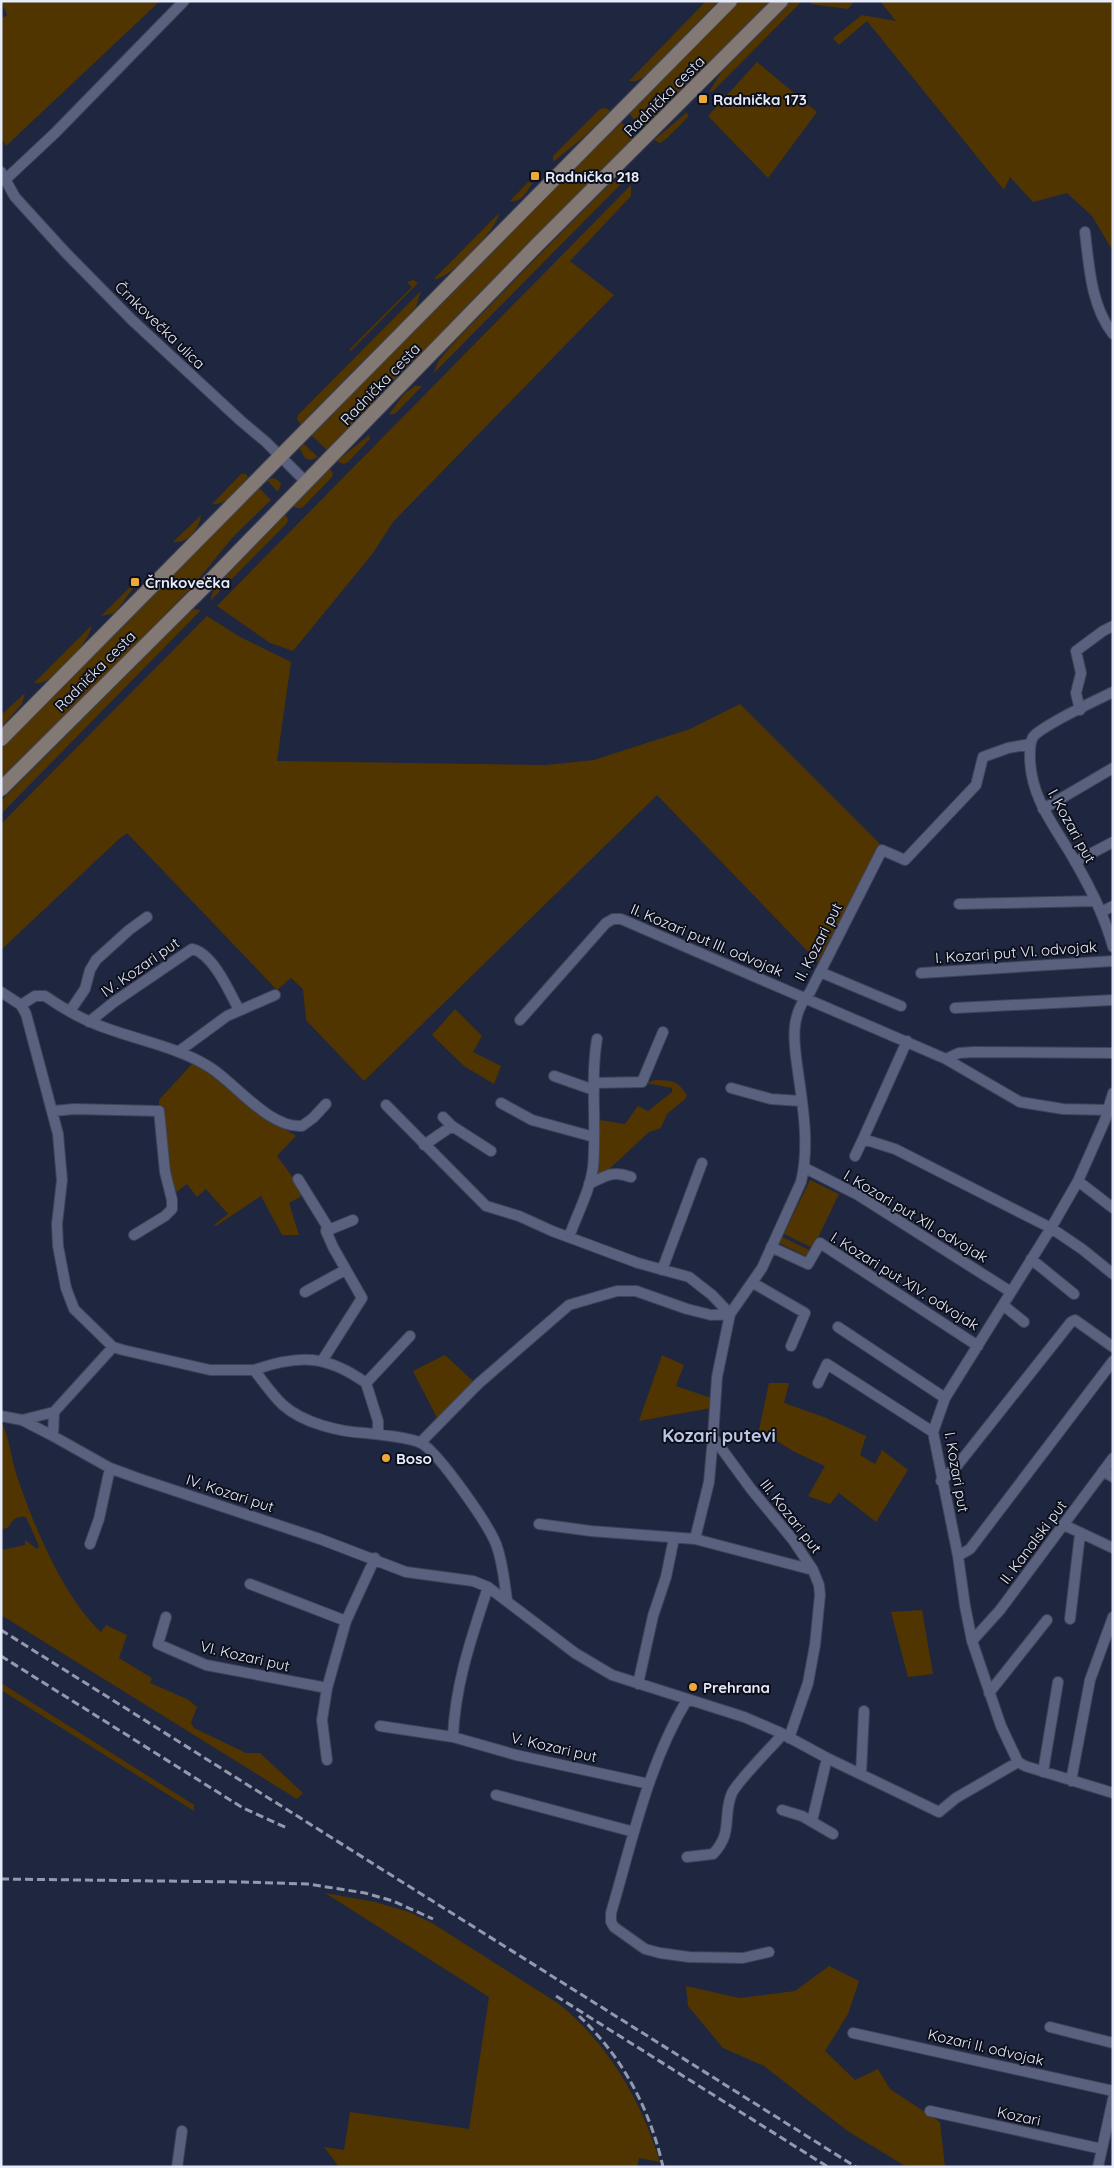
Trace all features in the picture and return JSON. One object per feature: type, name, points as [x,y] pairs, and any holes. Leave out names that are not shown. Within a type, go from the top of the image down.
[{"type":"main road","name":"Radnička cesta","points":[[1,739],[730,1]]},
{"type":"main road","name":"Radnička cesta","points":[[1,789],[206,585],[531,252],[781,1]]},
{"type":"street","name":"Črnkovečka ulica","points":[[184,1],[55,133],[3,175],[15,197],[66,253],[132,320],[234,415],[266,442],[306,482]]},
{"type":"street","points":[[1085,232],[1090,274],[1106,325],[1113,334]]},
{"type":"street","points":[[1080,710],[1076,693],[1081,673],[1076,651],[1113,626]]},
{"type":"street","points":[[1030,744],[1034,736],[1045,728],[1113,692]]},
{"type":"street","name":"I. Kozari put","points":[[1030,744],[1031,775],[1043,809],[1076,862],[1096,901],[1113,946]]},
{"type":"street","name":"II. Kozari put","points":[[1030,744],[1008,748],[983,757],[976,785],[905,860],[882,850],[820,972],[805,997],[946,1059],[1020,1102],[1109,1117]]},
{"type":"street","points":[[1043,809],[1113,768]]},
{"type":"street","points":[[1076,862],[1113,842]]},
{"type":"street","points":[[959,904],[1096,901]]},
{"type":"street","points":[[1101,912],[1113,906]]},
{"type":"street","name":"IV. Kozari put","points":[[70,1011],[85,989],[90,970],[96,960],[129,930],[148,917]]},
{"type":"street","name":"II. Kozari put III. odvojak","points":[[520,1020],[606,923],[613,919],[631,923],[805,997]]},
{"type":"street","name":"IV. Kozari put","points":[[89,1022],[114,1002],[192,949],[198,950],[220,975],[239,1010]]},
{"type":"street","name":"I. Kozari put VI. odvojak","points":[[921,973],[1113,961]]},
{"type":"street","points":[[820,972],[901,1006]]},
{"type":"street","points":[[1,992],[21,1005],[26,1014],[54,1111],[62,1157],[62,1180],[57,1224],[58,1246],[66,1288],[74,1309],[79,1315],[113,1347],[187,1366],[210,1370],[254,1370],[279,1361],[306,1359],[322,1361],[340,1367],[366,1383],[378,1421],[378,1433]]},
{"type":"street","points":[[21,1005],[40,995],[45,996],[89,1022],[178,1052],[211,1067],[255,1104],[285,1124],[302,1126],[313,1118],[326,1104]]},
{"type":"street","points":[[178,1052],[227,1016],[275,995]]},
{"type":"street","points":[[695,1539],[709,1482],[717,1377],[730,1314],[753,1284],[801,1182],[804,1168],[806,1155],[793,1035],[800,1005],[805,997]]},
{"type":"street","points":[[955,1008],[1113,1000]]},
{"type":"street","points":[[554,1076],[594,1086],[642,1082],[663,1032]]},
{"type":"street","points":[[569,1236],[589,1184],[593,1167],[594,1061],[597,1039]]},
{"type":"street","points":[[907,1042],[863,1139],[895,1149],[1051,1228],[1082,1249],[1113,1274]]},
{"type":"street","points":[[946,1059],[959,1053],[974,1052],[1113,1053]]},
{"type":"street","points":[[731,1088],[771,1099],[801,1101]]},
{"type":"street","name":"I. Kozari put","points":[[1018,1762],[989,1693],[972,1641],[958,1556],[932,1432],[945,1398],[1051,1228],[1078,1181],[1109,1117],[1113,1093]]},
{"type":"street","points":[[501,1103],[532,1120],[594,1137]]},
{"type":"street","points":[[386,1104],[424,1145],[486,1206],[519,1216],[638,1263],[689,1277],[712,1295],[730,1314]]},
{"type":"street","points":[[54,1111],[74,1109],[159,1111],[165,1172],[172,1200],[172,1209],[165,1216],[134,1235]]},
{"type":"street","points":[[443,1117],[452,1126],[492,1151]]},
{"type":"street","points":[[424,1145],[452,1126]]},
{"type":"street","name":"I. Kozari put XII. odvojak","points":[[855,1156],[863,1139]]},
{"type":"street","points":[[662,1270],[702,1163]]},
{"type":"street","name":"I. Kozari put XII. odvojak","points":[[804,1168],[858,1195],[1011,1292]]},
{"type":"street","points":[[589,1184],[611,1173],[618,1172],[630,1177]]},
{"type":"street","points":[[298,1179],[327,1226],[326,1231],[345,1270],[362,1298],[322,1361]]},
{"type":"street","points":[[1078,1181],[1113,1208]]},
{"type":"street","points":[[326,1231],[353,1220]]},
{"type":"street","name":"I. Kozari put XIV. odvojak","points":[[771,1247],[808,1264],[820,1243],[978,1346]]},
{"type":"street","points":[[1031,1260],[1074,1294]]},
{"type":"street","points":[[305,1292],[345,1270]]},
{"type":"street","points":[[753,1284],[805,1313],[791,1346]]},
{"type":"street","points":[[420,1443],[478,1384],[569,1305],[617,1291],[636,1291],[687,1309],[711,1315],[730,1314]]},
{"type":"street","points":[[1003,1305],[1024,1322]]},
{"type":"street","points":[[941,1481],[956,1467],[1075,1320],[1113,1347]]},
{"type":"street","points":[[838,1327],[945,1398]]},
{"type":"street","points":[[366,1383],[410,1336]]},
{"type":"street","points":[[1,1416],[22,1420],[54,1412],[113,1347]]},
{"type":"street","points":[[958,1556],[970,1549],[1113,1361]]},
{"type":"street","points":[[818,1383],[827,1364],[932,1432]]},
{"type":"street","points":[[254,1370],[283,1405],[294,1413],[343,1430],[378,1433],[420,1443],[437,1456],[476,1510],[495,1542],[502,1562],[507,1600]]},
{"type":"street","points":[[53,1436],[54,1412]]},
{"type":"street","name":"IV. Kozari put","points":[[22,1420],[110,1468],[375,1558],[406,1572],[473,1581],[488,1587],[575,1653],[612,1676],[744,1717],[786,1736]]},
{"type":"street","name":"III. Kozari put","points":[[713,1437],[751,1489],[793,1540],[813,1570],[819,1584],[820,1595],[815,1645],[808,1684],[786,1736]]},
{"type":"street","name":"II. Kanalski put","points":[[972,1641],[1000,1610],[1113,1458]]},
{"type":"street","points":[[90,1544],[99,1519],[110,1468]]},
{"type":"street","points":[[1103,1471],[1113,1477]]},
{"type":"street","points":[[538,1524],[591,1531],[695,1539],[813,1570]]},
{"type":"street","points":[[1064,1525],[1113,1548]]},
{"type":"street","points":[[1070,1619],[1080,1534]]},
{"type":"street","points":[[638,1684],[653,1616],[666,1578],[674,1538]]},
{"type":"street","points":[[327,1760],[322,1720],[327,1688],[346,1621],[375,1558]]},
{"type":"street","points":[[250,1584],[346,1621]]},
{"type":"street","points":[[453,1737],[454,1711],[461,1676],[488,1587]]},
{"type":"street","name":"VI. Kozari put","points":[[166,1617],[158,1644],[167,1648],[206,1665],[327,1688]]},
{"type":"street","points":[[1070,1781],[1090,1680],[1113,1617]]},
{"type":"street","points":[[989,1693],[1047,1620]]},
{"type":"street","points":[[1043,1772],[1058,1682]]},
{"type":"street","points":[[687,1700],[666,1739],[649,1784],[611,1914],[611,1922],[614,1927],[644,1949],[672,1956],[743,1958],[768,1952]]},
{"type":"street","points":[[860,1774],[864,1711]]},
{"type":"street","name":"V. Kozari put","points":[[380,1726],[453,1737],[516,1755],[649,1784]]},
{"type":"street","points":[[687,1857],[713,1854],[722,1845],[726,1836],[732,1794],[786,1736],[939,1812],[956,1798],[1018,1762],[1070,1781],[1113,1793]]},
{"type":"street","points":[[812,1821],[827,1758]]},
{"type":"street","points":[[496,1795],[634,1832]]},
{"type":"street","points":[[782,1810],[812,1821],[833,1834]]},
{"type":"street","points":[[1050,2027],[1113,2043]]},
{"type":"street","name":"Kozari II. odvojak","points":[[853,2033],[1113,2091]]},
{"type":"street","points":[[1098,2167],[1102,2149],[1110,2129],[1113,2099]]},
{"type":"street","name":"Kozari","points":[[930,2111],[1102,2149]]},
{"type":"street","points":[[177,2167],[182,2131]]},
{"type":"shaded area","points":[[1,1],[160,1],[6,146],[1,138],[1,19],[7,15]]},
{"type":"shaded area","points":[[706,1],[718,1],[646,76],[636,81],[629,81]]},
{"type":"shaded area","points":[[739,1],[770,1],[644,129],[628,113]]},
{"type":"shaded area","points":[[791,1],[802,1],[713,91],[709,92],[722,71]]},
{"type":"shaded area","points":[[813,1],[852,1],[853,3],[848,9],[810,4]]},
{"type":"shaded area","points":[[880,1],[1113,1],[1113,251],[1092,216],[1067,193],[1033,202],[1010,177],[1004,190],[867,21],[839,45],[833,38],[862,15],[896,21]]},
{"type":"shaded area","points":[[757,62],[817,112],[768,178],[708,116]]},
{"type":"shaded area","points":[[606,108],[610,111],[584,137],[553,162],[553,156],[600,109]]},
{"type":"shaded area","points":[[687,112],[688,117],[667,138],[660,143],[654,140]]},
{"type":"shaded area","points":[[620,121],[636,137],[327,450],[311,435]]},
{"type":"shaded area","points":[[624,180],[433,374],[439,360],[458,338],[609,184]]},
{"type":"shaded area","points":[[528,182],[533,183],[524,196],[518,200],[510,201]]},
{"type":"shaded area","points":[[631,185],[631,196],[570,261],[614,295],[393,522],[373,553],[293,651],[270,643],[217,606]]},
{"type":"shaded area","points":[[499,213],[491,230],[472,252],[451,271],[434,279]]},
{"type":"shaded area","points":[[414,280],[418,283],[351,351],[349,350],[412,287],[407,282]]},
{"type":"shaded area","points":[[421,291],[416,307],[408,316],[301,425],[297,419],[298,415]]},
{"type":"shaded area","points":[[415,386],[422,386],[395,414],[389,414],[404,394]]},
{"type":"shaded area","points":[[369,435],[370,439],[348,462],[343,464],[337,461]]},
{"type":"shaded area","points":[[303,443],[318,457],[311,460],[305,458],[300,449]]},
{"type":"shaded area","points":[[329,468],[333,473],[332,477],[302,508],[293,506]]},
{"type":"shaded area","points":[[241,474],[246,474],[248,477],[232,495],[223,502],[212,504]]},
{"type":"shaded area","points":[[273,478],[281,484],[278,492],[267,480]]},
{"type":"shaded area","points":[[259,488],[271,500],[233,537],[193,586],[1,781],[1,749]]},
{"type":"shaded area","points":[[285,514],[288,519],[287,523],[211,600],[214,591],[231,568]]},
{"type":"shaded area","points":[[201,515],[198,525],[188,538],[183,541],[173,542]]},
{"type":"shaded area","points":[[131,586],[134,587],[115,613],[101,616]]},
{"type":"shaded area","points":[[194,609],[201,610],[1,814],[1,801],[187,613]]},
{"type":"shaded area","points":[[207,616],[240,637],[291,662],[277,761],[546,765],[594,760],[690,729],[740,704],[880,844],[818,962],[657,795],[364,1081],[306,1020],[303,989],[291,978],[277,990],[127,833],[1,950],[1,824]]},
{"type":"shaded area","points":[[91,626],[86,639],[66,664],[46,681],[34,683]]},
{"type":"shaded area","points":[[25,693],[22,704],[1,728],[1,715]]},
{"type":"shaded area","points":[[455,1009],[482,1036],[473,1052],[501,1066],[494,1084],[464,1066],[432,1035]]},
{"type":"shaded area","points":[[193,1063],[205,1069],[275,1123],[296,1136],[277,1156],[305,1194],[289,1203],[299,1235],[282,1235],[261,1196],[216,1226],[214,1225],[228,1214],[206,1189],[197,1197],[187,1184],[175,1193],[170,1178],[163,1108],[159,1108],[159,1100]]},
{"type":"shaded area","points":[[656,1080],[671,1081],[678,1084],[687,1095],[685,1099],[667,1114],[661,1128],[649,1132],[605,1173],[598,1175],[596,1169],[600,1120],[625,1124],[638,1106],[648,1111],[672,1092],[672,1088],[646,1083]]},
{"type":"shaded area","points":[[810,1180],[839,1194],[813,1248],[784,1234]]},
{"type":"shaded area","points":[[782,1237],[811,1251],[808,1257],[779,1243]]},
{"type":"shaded area","points":[[445,1355],[474,1382],[437,1418],[413,1371]]},
{"type":"shaded area","points":[[662,1355],[684,1365],[676,1386],[711,1398],[711,1408],[639,1421]]},
{"type":"shaded area","points":[[769,1383],[789,1383],[784,1403],[824,1417],[866,1436],[860,1455],[875,1464],[882,1450],[908,1470],[876,1522],[839,1493],[830,1504],[808,1496],[825,1466],[793,1451],[759,1430]]},
{"type":"shaded area","points":[[1,1421],[16,1473],[31,1514],[50,1558],[62,1579],[87,1617],[101,1632],[106,1625],[127,1635],[119,1658],[152,1678],[150,1683],[189,1700],[197,1707],[191,1723],[194,1728],[246,1753],[260,1753],[303,1793],[297,1799],[1,1615],[1,1550],[25,1545],[25,1540],[37,1549],[39,1546],[26,1517],[17,1518],[8,1528],[1,1529]]},
{"type":"shaded area","points":[[922,1610],[933,1674],[908,1677],[891,1612]]},
{"type":"shaded area","points":[[1,1683],[194,1805],[194,1811],[1,1690]]},
{"type":"shaded area","points":[[325,1893],[375,1902],[409,1912],[432,1923],[559,2004],[593,2037],[621,2075],[643,2117],[660,2162],[639,2158],[637,2167],[339,2167],[324,2147],[344,2150],[350,2112],[469,2129],[489,1997]]},
{"type":"shaded area","points":[[829,1966],[859,1981],[848,2014],[825,2051],[855,2080],[878,2069],[890,2089],[940,2122],[945,2167],[907,2167],[849,2132],[764,2066],[723,2048],[688,2006],[686,1986],[739,1998],[795,1991]]},
{"type":"railway","points":[[1,1630],[856,2167]]},
{"type":"railway","points":[[1,1656],[243,1808],[287,1828]]},
{"type":"railway","points":[[1,1879],[308,1884],[365,1893],[393,1901],[433,1919]]},
{"type":"railway","points":[[556,1996],[828,2167]]},
{"type":"railway","points":[[579,2016],[608,2048],[632,2085],[650,2125],[663,2167]]},
{"type":"place","name":"Radnička 173","points":[[703,99]]},
{"type":"place","name":"Radnička 218","points":[[535,176]]},
{"type":"place","name":"Črnkovečka","points":[[135,582]]},
{"type":"place","name":"Boso","points":[[386,1458]]},
{"type":"place","name":"Prehrana","points":[[693,1687]]},
{"type":"district","name":"Kozari putevi","points":[[719,1435]]}]
